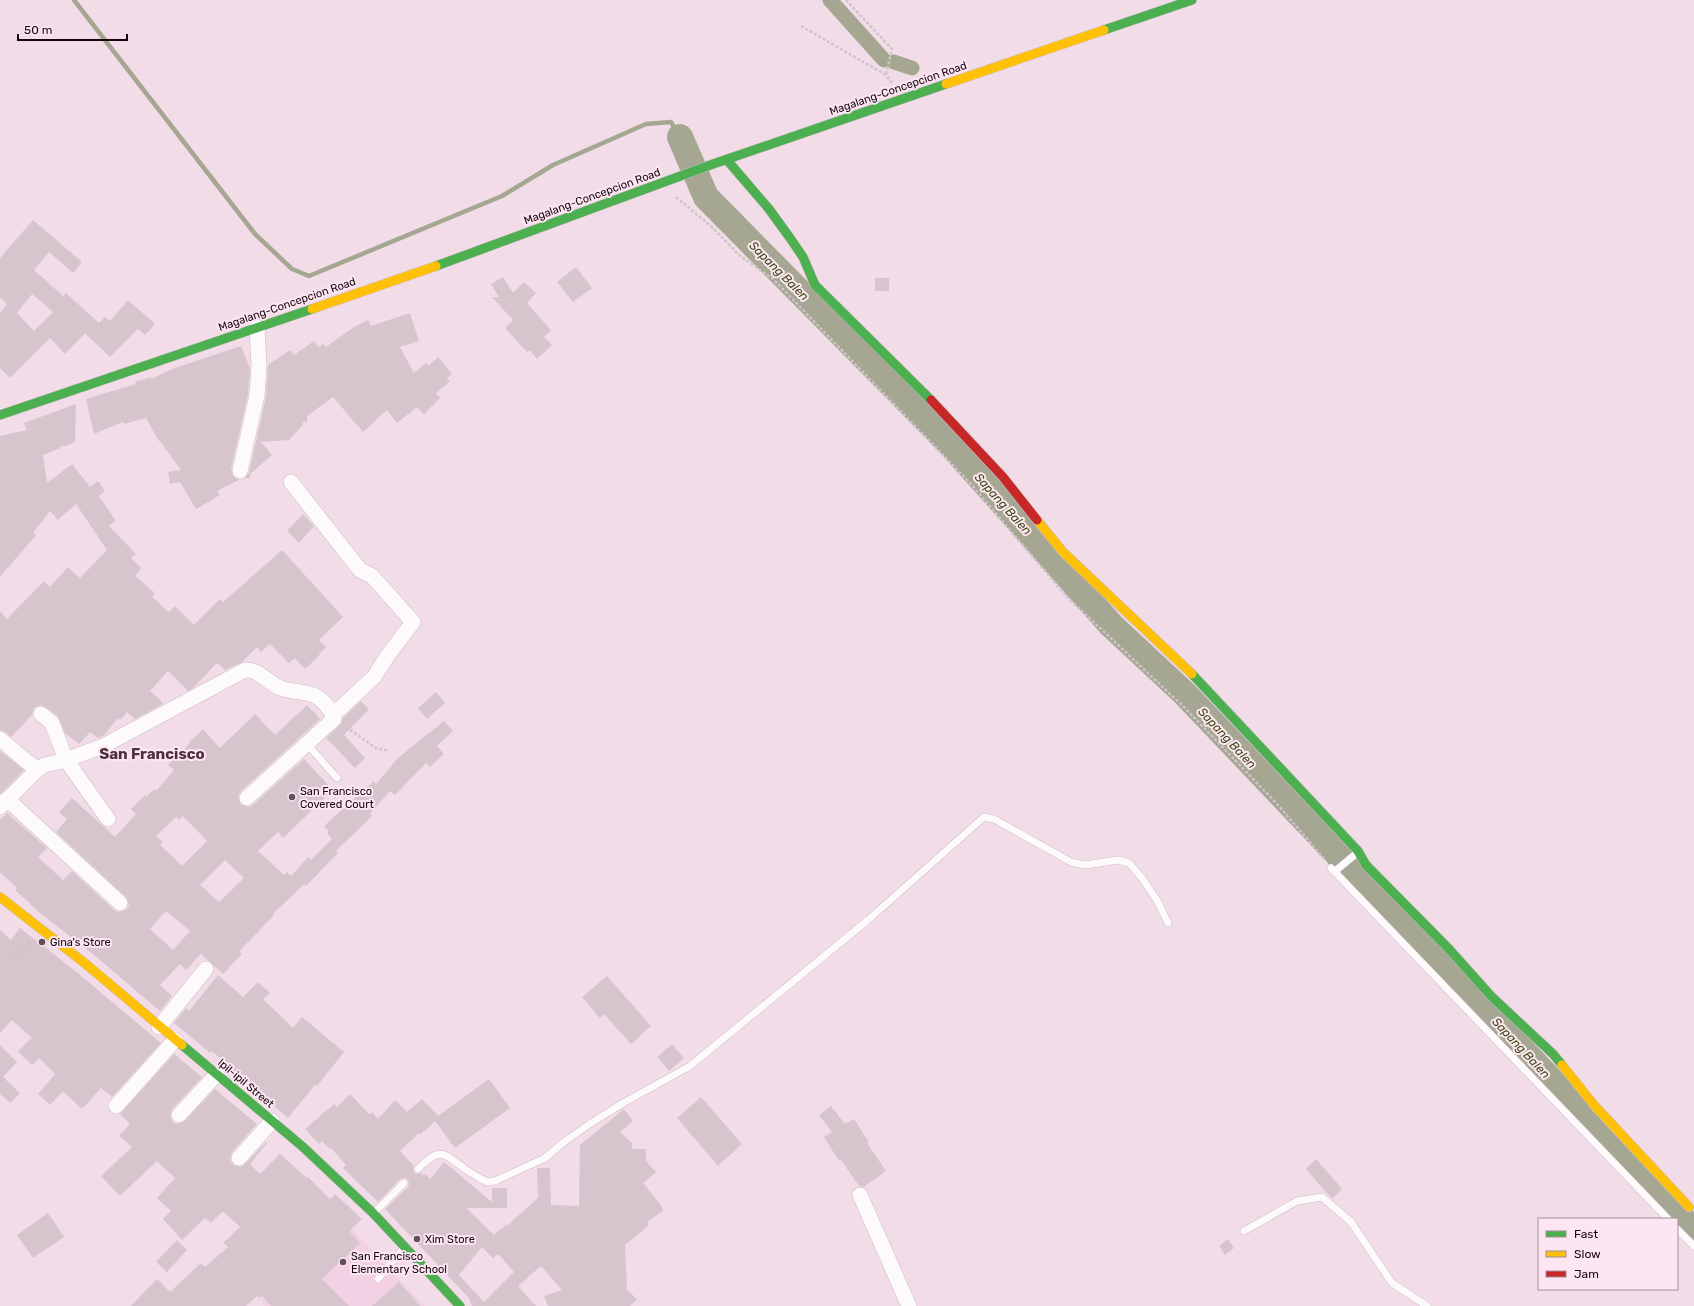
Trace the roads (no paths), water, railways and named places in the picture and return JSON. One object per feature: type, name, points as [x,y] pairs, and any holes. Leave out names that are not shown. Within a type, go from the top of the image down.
[{"type":"street","name":"Magalang-Concepcion Road","points":[[0,415],[452,261],[713,164],[1192,0]]},
{"type":"street","points":[[727,160],[769,209],[803,257],[815,285],[833,305],[856,325],[966,436],[1003,477],[1063,552],[1180,661],[1252,736],[1358,851],[1366,865],[1449,949],[1492,997],[1553,1054],[1594,1105],[1691,1209]]},
{"type":"street","points":[[240,471],[257,395],[259,366],[257,327]]},
{"type":"street","points":[[247,798],[307,744],[374,677],[388,655],[413,622],[372,576],[360,570],[290,482]]},
{"type":"street","points":[[120,903],[4,803],[38,769],[45,765],[66,760],[103,746],[246,670],[253,670],[277,686],[288,691],[319,697],[334,717]]},
{"type":"street","points":[[42,714],[52,723],[66,760],[108,819]]},
{"type":"street","points":[[0,739],[38,769]]},
{"type":"street","name":"Ipil-ipil Street","points":[[0,897],[217,1074],[303,1147],[373,1213],[460,1306]]},
{"type":"street","points":[[159,1027],[206,969]]},
{"type":"street","points":[[116,1106],[175,1040]]},
{"type":"street","points":[[179,1115],[217,1074]]},
{"type":"street","points":[[239,1158],[272,1121]]},
{"type":"street","points":[[860,1195],[909,1306]]},
{"type":"lane","points":[[307,744],[336,778]]},
{"type":"lane","points":[[418,1169],[430,1157],[439,1154],[450,1156],[464,1168],[487,1182],[495,1181],[544,1158],[591,1123],[625,1102],[690,1066],[868,920],[984,816],[994,819],[1071,862],[1085,864],[1118,860],[1129,863],[1142,878],[1158,902],[1168,923]]},
{"type":"lane","points":[[1358,851],[1333,870],[1667,1218]]},
{"type":"lane","points":[[373,1213],[404,1184]]},
{"type":"lane","points":[[1244,1231],[1297,1201],[1322,1197],[1351,1222],[1392,1283],[1427,1306]]},
{"type":"lane","points":[[1678,1230],[1694,1246]]},
{"type":"lane","points":[[378,1279],[404,1247]]},
{"type":"waterway","points":[[74,0],[255,234],[292,269],[309,276],[502,196],[553,165],[646,124],[671,122],[680,137]]},
{"type":"waterway","points":[[830,0],[884,60]]},
{"type":"waterway","points":[[894,62],[912,68]]},
{"type":"waterway","name":"Sapang Balen","points":[[680,137],[706,197],[949,443],[1111,625],[1185,694],[1344,861]]},
{"type":"waterway","name":"Sapang Balen","points":[[1348,866],[1694,1231]]},
{"type":"place","name":"San Francisco Covered Court","points":[[292,797]]},
{"type":"place","name":"Gina's Store","points":[[42,942]]},
{"type":"place","name":"Xim Store","points":[[417,1239]]},
{"type":"place","name":"San Francisco Elementary School","points":[[343,1262]]},
{"type":"district","name":"San Francisco","points":[[152,754]]}]
